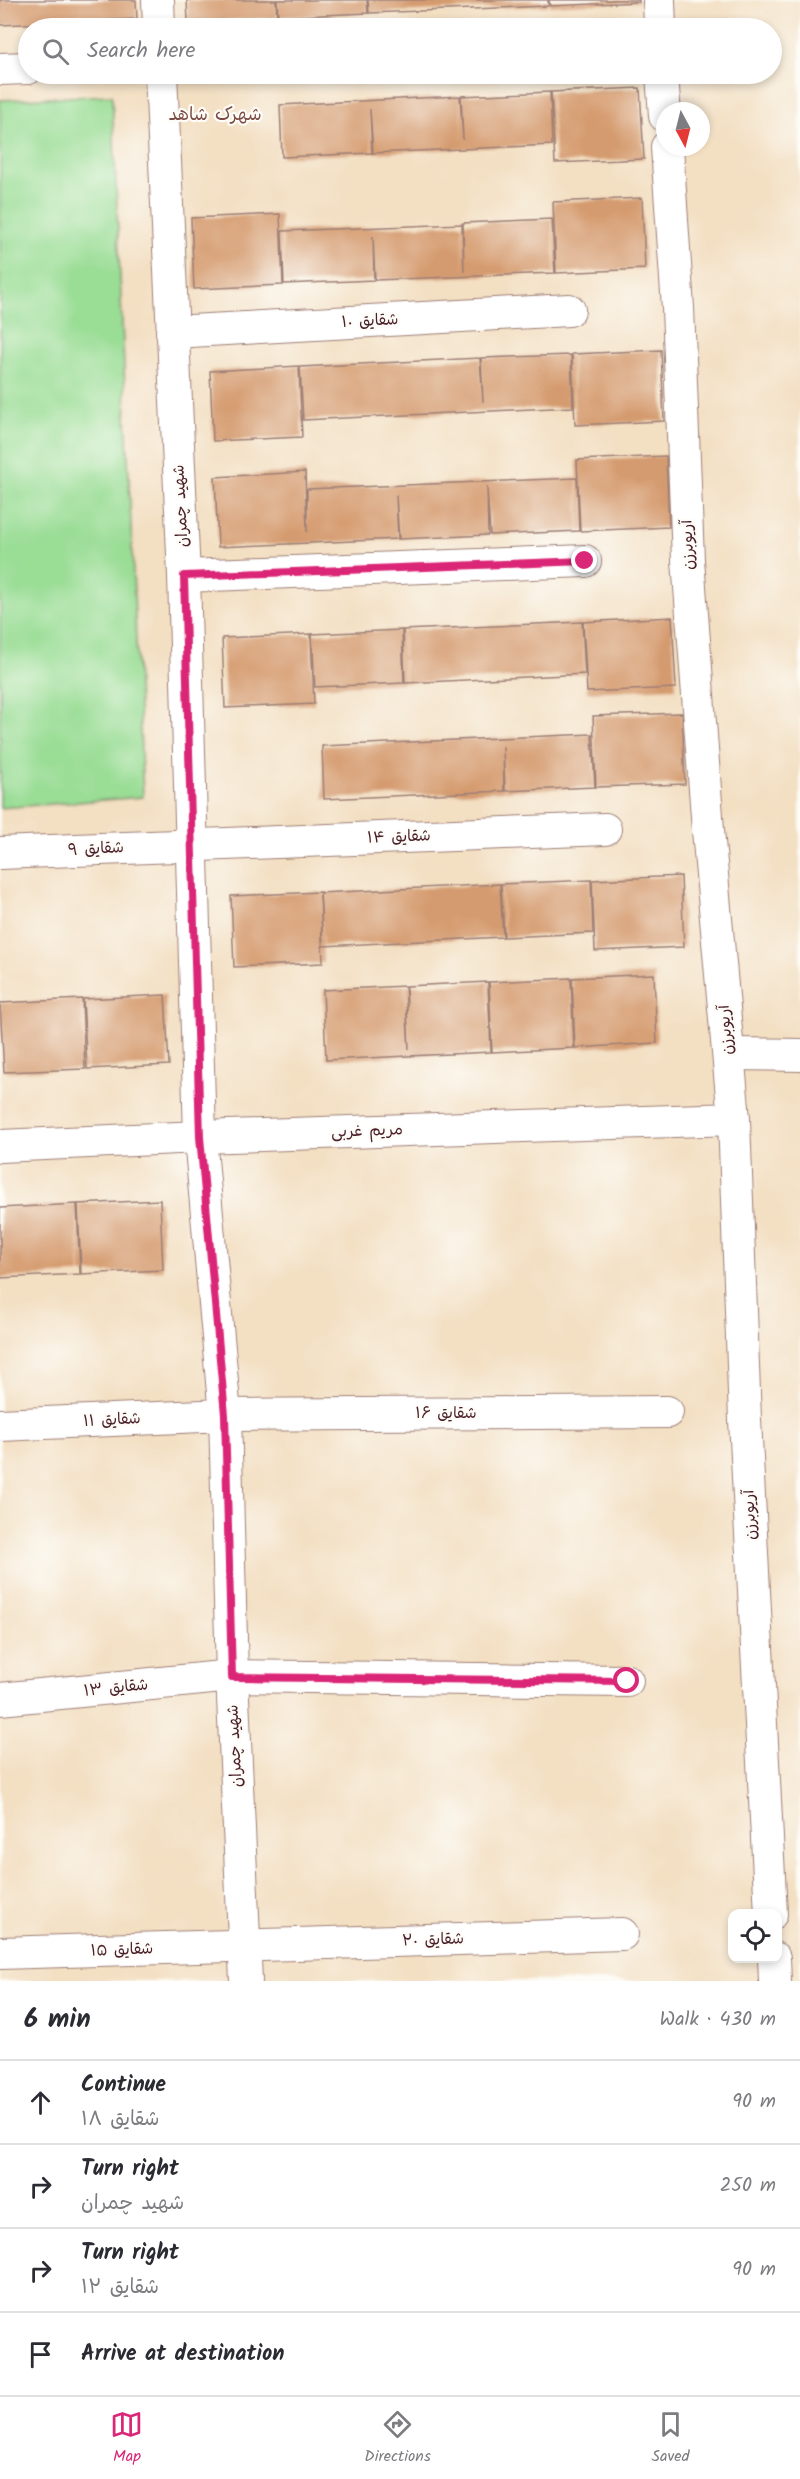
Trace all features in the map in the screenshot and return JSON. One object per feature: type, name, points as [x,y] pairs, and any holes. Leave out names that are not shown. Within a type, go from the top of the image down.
[{"type":"street","points":[[158,0],[159,18]]},
{"type":"street","points":[[659,0],[660,18]]},
{"type":"street","points":[[0,69],[18,68]]},
{"type":"street","name":"شهید چمران","points":[[160,84],[184,576],[200,1137],[225,1415],[232,1677],[246,1981]]},
{"type":"street","points":[[663,84],[664,102]]},
{"type":"street","name":"آریوبرزن","points":[[668,156],[678,308],[689,572],[708,830],[734,1119],[745,1420],[771,1909]]},
{"type":"street","name":"شقایق ۱۰","points":[[172,332],[569,310]]},
{"type":"street","points":[[184,576],[585,561]]},
{"type":"street","name":"شقایق ۱۴","points":[[192,844],[605,829]]},
{"type":"street","name":"شقایق ۹","points":[[0,853],[192,844]]},
{"type":"street","points":[[729,1054],[800,1055]]},
{"type":"street","name":"مریم غربی","points":[[0,1146],[734,1119]]},
{"type":"street","name":"شقایق ۱۶","points":[[225,1415],[667,1412]]},
{"type":"street","name":"شقایق ۱۱","points":[[0,1425],[225,1415]]},
{"type":"street","name":"شقایق ۱۳","points":[[0,1699],[232,1677],[627,1681]]},
{"type":"street","name":"شقایق ۲۰","points":[[245,1946],[622,1934]]},
{"type":"street","name":"شقایق ۱۵","points":[[0,1953],[245,1946]]},
{"type":"street","points":[[774,1963],[775,1981]]},
{"type":"green space","points":[[112,95],[143,797],[0,808],[0,100]]},
{"type":"building","points":[[0,0],[136,0],[137,18],[18,18],[18,24],[0,25]]},
{"type":"building","points":[[187,0],[276,0],[277,18],[188,18]]},
{"type":"building","points":[[277,0],[367,0],[368,13],[278,17]]},
{"type":"building","points":[[368,0],[548,0],[548,6],[369,13]]},
{"type":"building","points":[[549,0],[639,0],[639,2],[550,6]]},
{"type":"building","points":[[640,88],[644,159],[555,163],[551,92]]},
{"type":"building","points":[[550,92],[552,145],[373,153],[370,109],[372,153],[282,157],[280,105],[460,96],[463,140],[461,96]]},
{"type":"building","points":[[642,198],[645,269],[556,273],[553,202]]},
{"type":"building","points":[[280,214],[283,285],[194,289],[191,218]]},
{"type":"building","points":[[552,219],[555,273],[375,280],[373,236],[374,280],[284,284],[282,231],[462,224],[464,272],[463,223]]},
{"type":"building","points":[[661,350],[664,421],[575,425],[572,354]]},
{"type":"building","points":[[571,355],[573,407],[303,420],[300,367],[480,358],[483,402],[481,358]]},
{"type":"building","points":[[299,366],[302,437],[213,441],[210,371]]},
{"type":"building","points":[[666,456],[669,527],[580,531],[577,460]]},
{"type":"building","points":[[305,472],[307,532],[307,489],[577,478],[579,531],[490,535],[487,487],[488,535],[399,539],[396,495],[398,539],[218,547],[215,477]]},
{"type":"building","points":[[672,617],[676,688],[587,692],[583,622]]},
{"type":"building","points":[[582,622],[585,674],[405,683],[403,630]]},
{"type":"building","points":[[402,630],[404,683],[315,687],[312,634]]},
{"type":"building","points":[[311,634],[314,704],[225,708],[222,638]]},
{"type":"building","points":[[682,713],[685,784],[596,787],[593,716]]},
{"type":"building","points":[[592,734],[595,787],[505,791],[503,746],[504,791],[324,799],[322,746]]},
{"type":"building","points":[[681,876],[684,947],[595,951],[592,880]]},
{"type":"building","points":[[591,880],[593,933],[504,937],[501,884]]},
{"type":"building","points":[[500,884],[503,937],[323,946],[320,893]]},
{"type":"building","points":[[320,892],[323,963],[234,967],[231,896]]},
{"type":"building","points":[[654,974],[657,1043],[575,1048],[572,978]]},
{"type":"building","points":[[571,978],[574,1048],[492,1052],[489,982]]},
{"type":"building","points":[[488,982],[491,1052],[326,1060],[323,990],[405,986],[409,1049],[406,986]]},
{"type":"building","points":[[165,995],[169,1065],[87,1069],[83,999]]},
{"type":"building","points":[[82,999],[85,1069],[4,1072],[0,1003]]},
{"type":"building","points":[[160,1200],[163,1270],[81,1274],[78,1204]]},
{"type":"building","points":[[77,1204],[80,1274],[0,1278],[0,1208]]},
{"type":"district","name":"شهرک شاهد","points":[[215,115]]},
{"type":"route","points":[[585,561],[184,576],[200,1137],[225,1415],[232,1677],[627,1681]]}]
